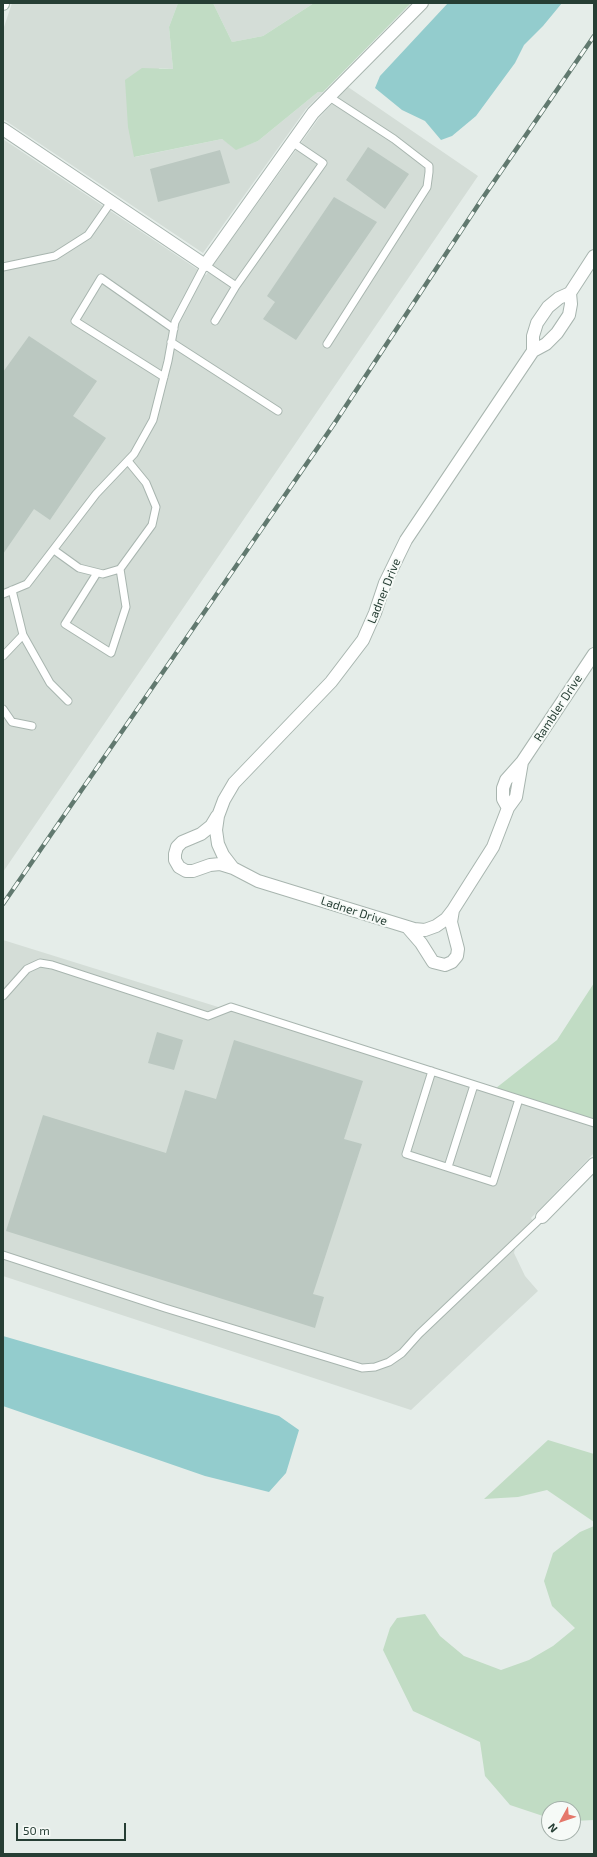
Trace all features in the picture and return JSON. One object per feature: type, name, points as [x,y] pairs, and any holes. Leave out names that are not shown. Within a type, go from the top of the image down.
[{"type":"street","points":[[3,129],[205,264],[313,113],[328,96],[422,3]]},
{"type":"street","name":"Ladner Drive","points":[[234,868],[223,855],[218,844],[216,830],[218,816],[224,800],[234,783],[331,682],[363,640],[375,613],[385,583],[406,540],[532,350],[533,336],[537,323],[548,308],[558,298],[570,293],[594,256]]},
{"type":"street","name":"Ladner Drive","points":[[532,350],[546,344],[557,334],[568,315],[571,304],[570,293]]},
{"type":"street","name":"Rambler Drive","points":[[408,928],[419,930],[436,926],[446,919],[453,910],[493,847],[508,808],[516,797],[522,762],[594,654]]},
{"type":"street","name":"Ladner Drive","points":[[218,816],[211,826],[200,834],[182,842],[177,847],[175,860],[179,867],[186,871],[193,872],[210,864],[220,864],[234,868],[258,881],[408,928]]},
{"type":"street","name":"Rambler Drive","points":[[408,928],[421,942],[432,962],[445,965],[452,962],[457,956],[458,948],[452,930],[453,910]]},
{"type":"street","points":[[542,1217],[594,1164]]},
{"type":"lane","points":[[327,344],[427,187],[429,172],[428,166],[394,139],[328,96]]},
{"type":"lane","points":[[215,321],[236,286],[323,163],[292,142]]},
{"type":"lane","points":[[3,267],[55,256],[88,235],[111,202]]},
{"type":"lane","points":[[3,594],[27,584],[96,494],[134,454],[153,420],[164,377],[175,322],[205,264],[236,286]]},
{"type":"lane","points":[[164,377],[75,321],[101,278],[174,329]]},
{"type":"lane","points":[[171,342],[278,410]]},
{"type":"lane","points":[[54,550],[79,568],[103,574],[120,569],[152,525],[156,507],[146,483],[128,461]]},
{"type":"lane","points":[[97,573],[65,624],[110,653],[126,607],[120,569]]},
{"type":"lane","points":[[12,590],[23,635],[50,683],[68,701]]},
{"type":"lane","points":[[3,656],[23,635]]},
{"type":"lane","points":[[3,709],[12,722],[32,726]]},
{"type":"lane","points":[[3,996],[27,969],[40,963],[52,965],[208,1016],[230,1007],[594,1123]]},
{"type":"lane","points":[[432,1071],[406,1154],[493,1182],[519,1099]]},
{"type":"lane","points":[[448,1167],[474,1085]]},
{"type":"lane","points":[[3,1255],[180,1313],[362,1368],[375,1367],[389,1362],[402,1353],[419,1334],[542,1217]]},
{"type":"shaded area","points":[[12,3],[178,3],[169,27],[173,69],[159,68],[135,157],[222,139],[237,149],[258,141],[318,92],[323,92],[306,109],[203,253],[3,119],[3,30]]},
{"type":"shaded area","points":[[213,3],[314,3],[263,36],[232,42]]},
{"type":"shaded area","points":[[348,87],[478,176],[3,872],[3,139],[206,275],[319,118]]},
{"type":"shaded area","points":[[3,940],[549,1110],[594,1122],[594,1153],[531,1218],[534,1222],[518,1236],[514,1253],[525,1276],[538,1291],[411,1410],[3,1276]]},
{"type":"green space","points":[[178,3],[213,3],[232,42],[263,36],[314,3],[411,3],[323,92],[318,92],[258,141],[236,150],[222,139],[134,157],[128,127],[125,80],[142,68],[173,69],[169,27]]},
{"type":"green space","points":[[594,983],[594,1122],[491,1092],[557,1040]]},
{"type":"green space","points":[[548,1440],[594,1454],[594,1522],[547,1490],[518,1497],[484,1499]]},
{"type":"green space","points":[[594,1526],[594,1820],[581,1821],[581,1801],[541,1801],[541,1815],[510,1805],[485,1776],[480,1742],[413,1711],[383,1650],[390,1628],[397,1618],[425,1614],[440,1636],[464,1656],[501,1670],[529,1660],[553,1646],[575,1628],[552,1606],[544,1581],[553,1553],[580,1532]]},
{"type":"water","points":[[448,3],[562,3],[543,26],[524,45],[515,63],[476,116],[452,136],[441,140],[425,121],[402,110],[375,88],[380,76]]},
{"type":"water","points":[[3,1336],[279,1416],[299,1430],[286,1473],[269,1492],[205,1476],[3,1406]]},
{"type":"building","points":[[368,147],[409,174],[385,209],[346,180]]},
{"type":"building","points":[[220,150],[230,183],[158,202],[150,169]]},
{"type":"building","points":[[334,197],[377,222],[296,340],[263,319],[275,302],[267,296]]},
{"type":"building","points":[[29,336],[97,381],[73,416],[106,438],[50,520],[34,509],[3,554],[3,372]]},
{"type":"building","points":[[157,1032],[183,1040],[174,1070],[148,1063]]},
{"type":"building","points":[[234,1040],[363,1081],[344,1139],[362,1144],[313,1294],[324,1297],[315,1328],[6,1231],[43,1115],[166,1153],[185,1090],[216,1099]]},
{"type":"railway","points":[[3,904],[334,424],[482,199],[594,36]]}]
